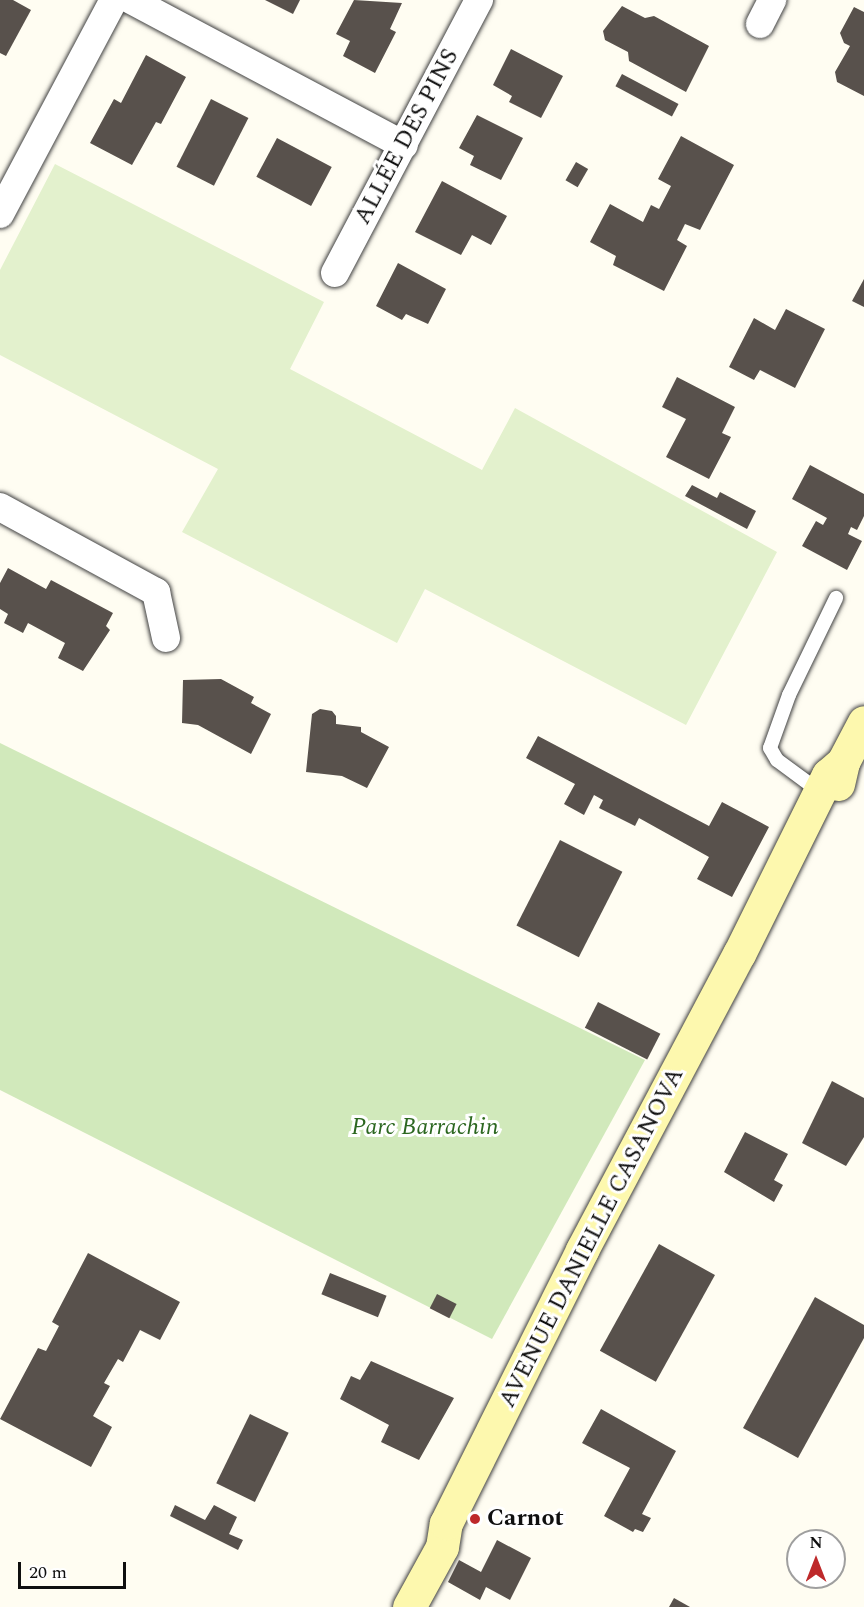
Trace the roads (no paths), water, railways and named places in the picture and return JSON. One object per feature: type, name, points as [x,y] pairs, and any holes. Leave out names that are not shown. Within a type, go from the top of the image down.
[{"type":"street","points":[[2,206],[114,0]]},
{"type":"street","points":[[131,0],[404,145]]},
{"type":"street","name":"ALLÉE DES PINS","points":[[335,273],[479,0]]},
{"type":"street","points":[[0,507],[156,592],[166,638]]},
{"type":"street","name":"AVENUE DANIELLE CASANOVA","points":[[739,954],[758,935],[840,779],[843,762],[864,722]]},
{"type":"street","name":"AVENUE DANIELLE CASANOVA","points":[[409,1607],[442,1547],[446,1523],[582,1250],[739,954],[819,791],[828,775],[843,762]]},
{"type":"street","name":"AVENUE DANIELLE CASANOVA","points":[[386,1607],[423,1540],[446,1523]]},
{"type":"lane","points":[[819,791],[777,759],[770,747],[789,695],[836,598]]},
{"type":"place","name":"Carnot","points":[[475,1519]]},
{"type":"park label","name":"Parc Barrachin","points":[[425,1128]]}]
